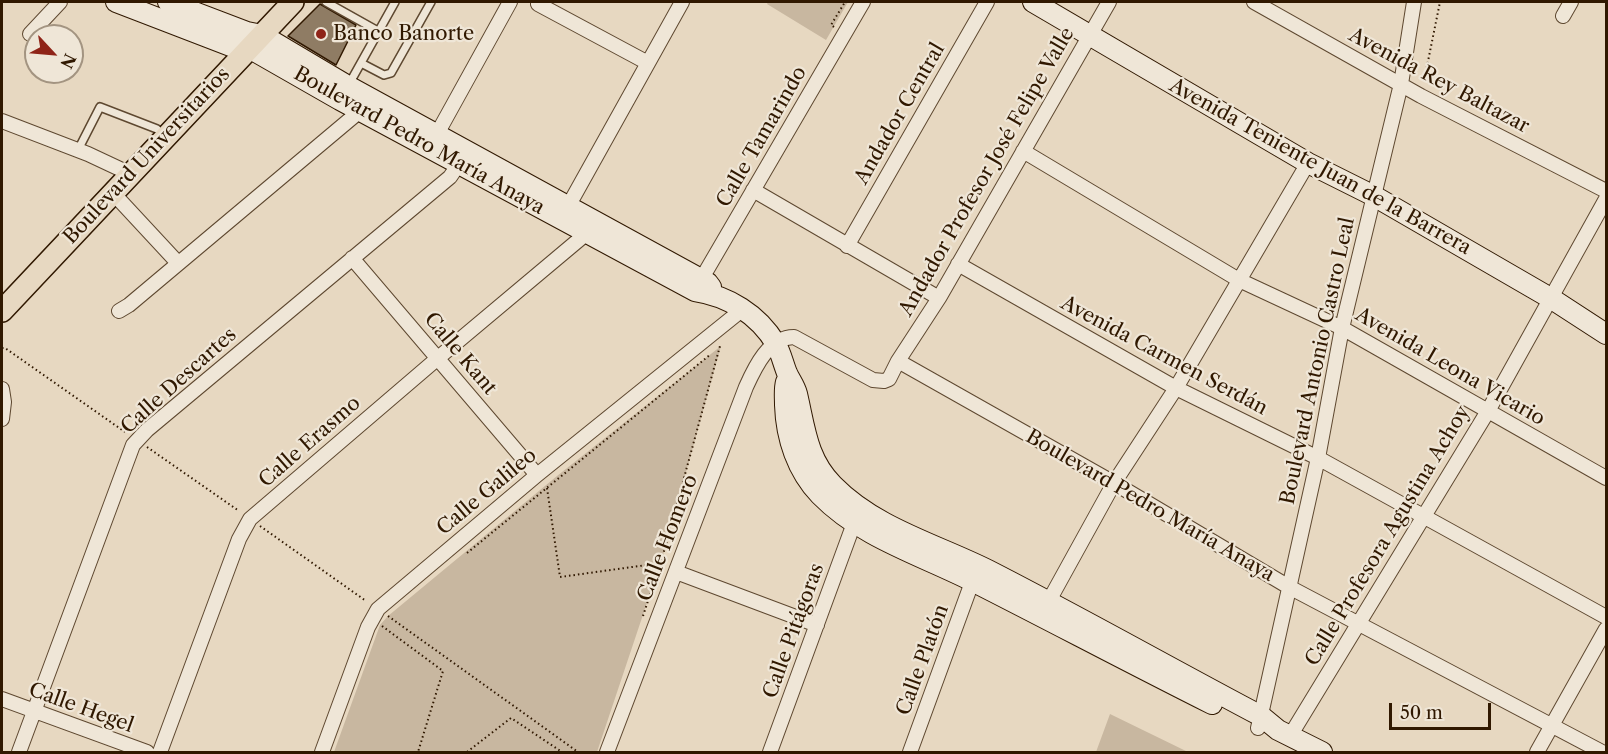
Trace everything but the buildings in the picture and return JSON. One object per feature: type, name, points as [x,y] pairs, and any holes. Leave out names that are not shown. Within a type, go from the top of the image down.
[{"type":"main road","name":"Boulevard Universitarios","points":[[2,311],[113,193],[248,40],[276,2]]},
{"type":"main road","name":"Boulevard Universitarios","points":[[2,296],[157,129],[248,40],[293,2]]},
{"type":"street","points":[[39,24],[60,2]]},
{"type":"street","name":"Boulevard Pedro María Anaya","points":[[116,2],[248,40]]},
{"type":"street","name":"Boulevard Pedro María Anaya","points":[[168,2],[193,6],[248,40],[344,93],[437,134],[463,158]]},
{"type":"street","points":[[437,134],[510,2]]},
{"type":"street","points":[[564,212],[682,2]]},
{"type":"street","name":"Calle Tamarindo","points":[[698,285],[863,2]]},
{"type":"street","name":"Andador Central","points":[[847,246],[987,2]]},
{"type":"street","name":"Avenida Teniente Juan de la Barrera","points":[[1033,2],[1308,163],[1374,195],[1552,299],[1606,334]]},
{"type":"street","name":"Andador Profesor José Felipe Valle","points":[[898,361],[939,298],[1109,2]]},
{"type":"street","name":"Avenida Rey Baltazar","points":[[1254,2],[1421,96],[1606,191]]},
{"type":"street","name":"Boulevard Antonio Castro Leal","points":[[1272,727],[1289,587],[1318,458],[1342,328],[1401,84],[1414,2]]},
{"type":"street","points":[[1563,16],[1571,2]]},
{"type":"street","points":[[538,4],[648,63]]},
{"type":"street","name":"Boulevard Pedro María Anaya","points":[[344,93],[360,111],[463,158],[698,285]]},
{"type":"street","points":[[119,311],[360,111]]},
{"type":"street","points":[[2,121],[120,169]]},
{"type":"street","name":"Avenida Leona Vicario","points":[[1023,151],[1239,280],[1342,328],[1606,478]]},
{"type":"street","name":"Calle Descartes","points":[[19,753],[128,455],[137,440],[450,177],[463,158]]},
{"type":"street","points":[[1045,609],[1114,483],[1176,388],[1308,163]]},
{"type":"street","points":[[753,190],[939,298]]},
{"type":"street","points":[[113,193],[178,263]]},
{"type":"street","name":"Calle Profesora Agustina Achoy","points":[[1272,727],[1357,624],[1488,411],[1606,199]]},
{"type":"street","name":"Boulevard Pedro María Anaya","points":[[564,212],[587,233],[716,294],[758,321],[776,343],[788,375],[784,386],[786,420],[797,462],[808,482],[820,495],[857,516]]},
{"type":"street","name":"Calle Erasmo","points":[[160,753],[239,539],[250,519],[587,233]]},
{"type":"street","name":"Calle Kant","points":[[352,258],[537,475]]},
{"type":"street","name":"Avenida Carmen Serdán","points":[[958,264],[1176,388],[1318,458],[1606,617]]},
{"type":"street","name":"Calle Galileo","points":[[322,753],[368,627],[378,609],[537,475],[742,309]]},
{"type":"street","points":[[776,343],[786,337],[794,337],[878,381],[889,379],[898,361]]},
{"type":"street","name":"Calle Homero","points":[[607,753],[746,387],[754,368],[776,343]]},
{"type":"street","name":"Boulevard Pedro María Anaya","points":[[898,361],[1114,483],[1289,587],[1602,753]]},
{"type":"street","points":[[2,389],[4,402],[2,419]]},
{"type":"street","points":[[857,516],[886,542],[975,573],[1322,753]]},
{"type":"street","name":"Calle Pitágoras","points":[[770,753],[857,516]]},
{"type":"street","points":[[676,572],[817,624]]},
{"type":"street","name":"Calle Platón","points":[[910,753],[975,573]]},
{"type":"street","points":[[1537,753],[1606,629]]},
{"type":"street","name":"Calle Hegel","points":[[2,699],[147,753]]},
{"type":"lane","points":[[326,2],[378,31]]},
{"type":"lane","points":[[344,93],[395,2]]},
{"type":"lane","points":[[361,63],[384,75],[391,73],[431,2]]},
{"type":"lane","points":[[78,150],[100,107],[157,129]]},
{"type":"path","points":[[838,2],[844,4]]},
{"type":"path","points":[[1421,96],[1440,2]]},
{"type":"path","points":[[463,556],[721,346],[661,563],[642,619]]},
{"type":"path","points":[[2,348],[250,519],[578,753]]},
{"type":"path","points":[[547,488],[560,577],[661,563]]},
{"type":"path","points":[[380,625],[443,671],[418,753]]},
{"type":"path","points":[[467,753],[511,718],[562,753]]},
{"type":"shaded area","points":[[768,2],[848,2],[826,40],[767,4]]},
{"type":"shaded area","points":[[721,346],[663,555],[597,752],[334,752],[380,625],[388,616],[557,476]]},
{"type":"shaded area","points":[[1110,714],[1188,752],[1096,752]]},
{"type":"place","name":"Banco Banorte","points":[[321,34]]}]
